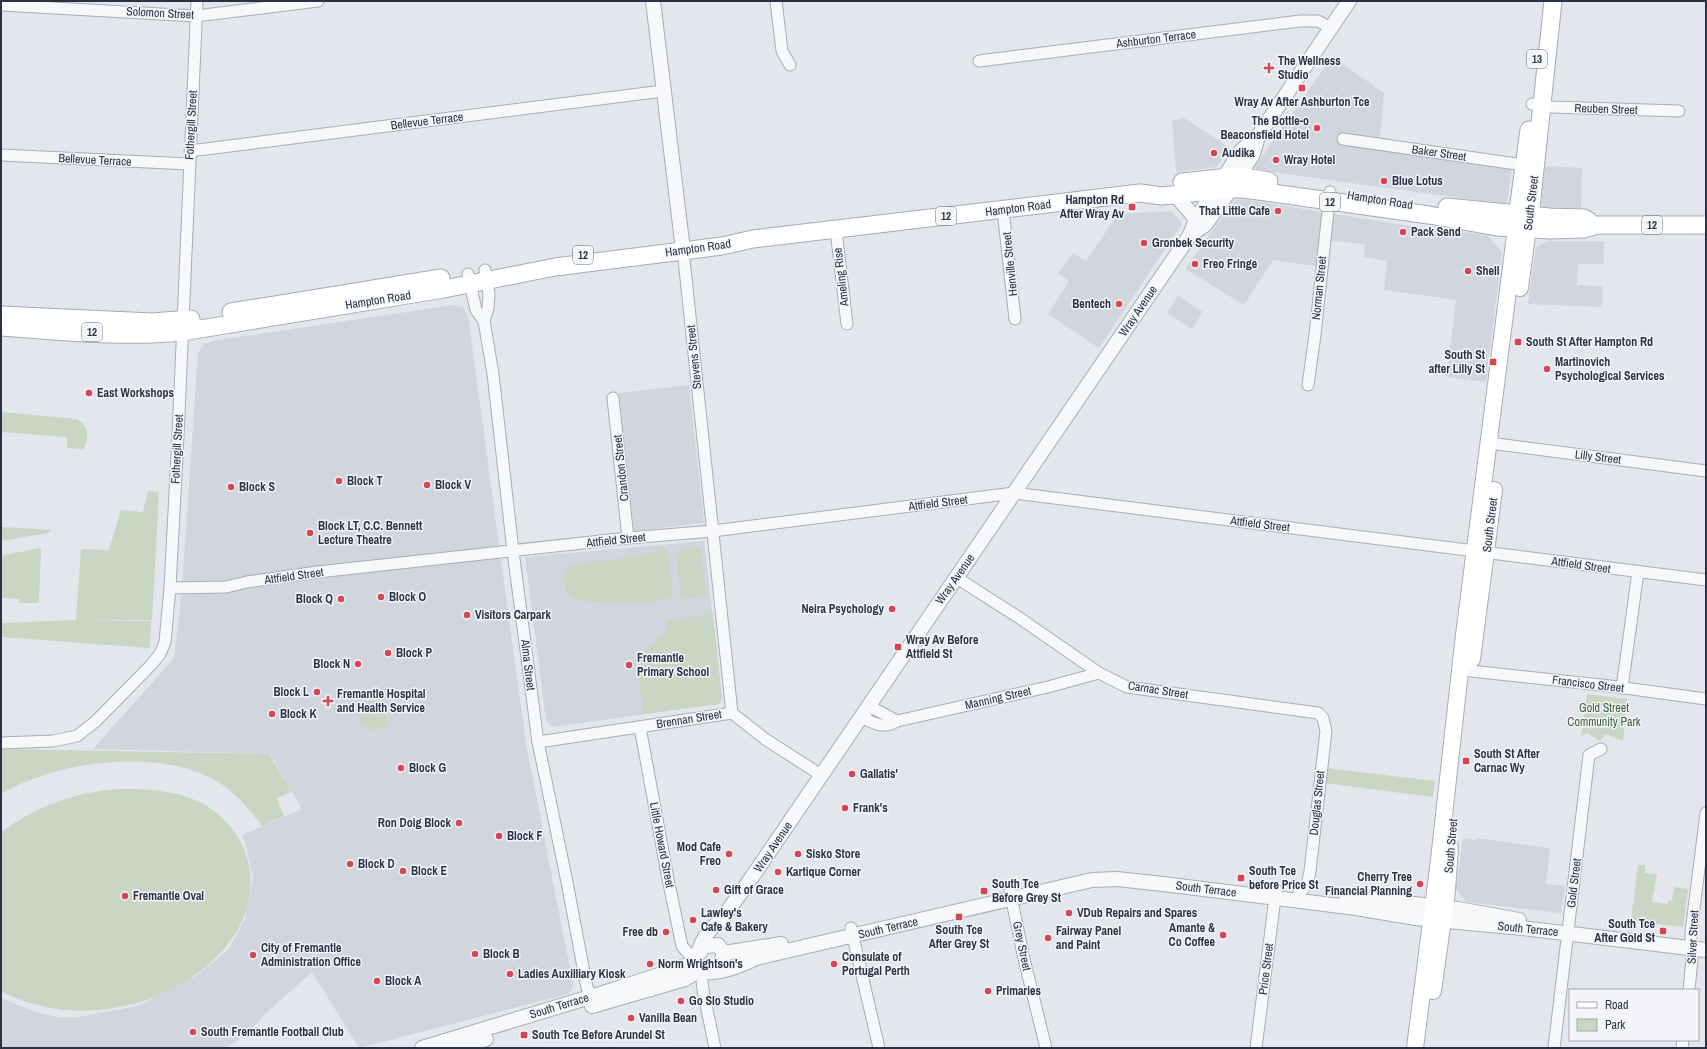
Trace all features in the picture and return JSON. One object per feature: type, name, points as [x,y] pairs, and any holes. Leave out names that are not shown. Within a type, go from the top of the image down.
[{"type":"main road","name":"South Street","points":[[1537,105],[1544,1]]},
{"type":"main road","name":"South Street","points":[[1425,1048],[1438,914],[1481,552],[1495,444],[1513,337],[1523,222],[1537,105],[1553,1]]},
{"type":"main road","name":"Hampton Road","points":[[1140,193],[1162,196],[1227,183]]},
{"type":"main road","name":"Hampton Road","points":[[1,327],[153,335],[182,326],[486,275],[682,246],[716,238],[753,239],[836,230],[1140,193],[1161,185],[1227,183],[1244,189],[1329,197],[1497,227],[1523,222],[1584,218],[1598,225],[1706,225]]},
{"type":"main road","name":"Hampton Road","points":[[1,315],[152,322],[182,326]]},
{"type":"main road","name":"South Street","points":[[1415,1048],[1451,840],[1470,671],[1481,552]]},
{"type":"street","name":"Fothergill Street","points":[[1,743],[59,740],[76,736],[96,721],[160,654],[165,642],[170,588],[197,1]]},
{"type":"street","name":"Solomon Street","points":[[1,5],[196,16],[318,1]]},
{"type":"street","name":"Stevens Street","points":[[653,1],[682,246],[732,713]]},
{"type":"street","points":[[776,1],[782,51],[790,64]]},
{"type":"street","name":"Wray Avenue","points":[[1190,235],[1205,224],[1227,183],[1242,150],[1258,136],[1349,1]]},
{"type":"street","name":"Ashburton Terrace","points":[[979,61],[1300,20],[1318,20],[1331,28]]},
{"type":"street","name":"Bellevue Terrace","points":[[190,151],[663,91]]},
{"type":"street","name":"Reuben Street","points":[[1537,105],[1679,111]]},
{"type":"street","name":"Baker Street","points":[[1343,139],[1530,166]]},
{"type":"street","name":"Bellevue Terrace","points":[[1,155],[189,164]]},
{"type":"street","name":"Wray Avenue","points":[[720,923],[721,963],[700,964],[706,935],[713,926],[720,923],[957,578],[1190,235],[1196,219],[1227,183]]},
{"type":"street","points":[[1169,195],[1178,198],[1196,219]]},
{"type":"street","name":"Norman Street","points":[[1308,384],[1315,335],[1329,197]]},
{"type":"street","name":"Henville Street","points":[[1003,210],[1015,319]]},
{"type":"street","name":"Ameling Rise","points":[[836,230],[847,324]]},
{"type":"street","name":"Alma Street","points":[[484,321],[488,308],[489,294],[486,275]]},
{"type":"street","name":"Alma Street","points":[[469,279],[476,310],[484,321],[494,381],[513,551],[538,742],[586,983],[591,1001]]},
{"type":"street","name":"Crandon Street","points":[[613,398],[628,538]]},
{"type":"street","name":"Lilly Street","points":[[1495,444],[1706,471]]},
{"type":"street","name":"Attfield Street","points":[[170,588],[226,587],[247,582],[318,572],[628,538],[713,531],[1014,494],[1706,580]]},
{"type":"street","points":[[1622,688],[1638,572]]},
{"type":"street","name":"Carnac Street","points":[[957,578],[1021,619],[1099,674],[1127,687],[1318,713]]},
{"type":"street","name":"Francisco Street","points":[[1470,671],[1706,699]]},
{"type":"street","name":"Manning Street","points":[[865,711],[875,724],[883,726],[891,725],[897,721],[1099,674]]},
{"type":"street","name":"Brennan Street","points":[[538,742],[732,713],[765,739],[822,775]]},
{"type":"street","name":"Douglas Street","points":[[1299,893],[1307,885],[1310,871],[1326,731],[1323,718],[1318,713]]},
{"type":"street","name":"Little Howard Street","points":[[640,727],[682,946],[700,964]]},
{"type":"street","name":"Gold Street","points":[[1554,1048],[1589,755],[1601,749]]},
{"type":"street","name":"Silver Street","points":[[1689,989],[1697,946],[1706,813]]},
{"type":"street","name":"South Terrace","points":[[700,964],[735,968],[756,958],[852,932],[1011,895],[1104,879],[1276,894],[1697,946],[1706,941]]},
{"type":"street","name":"South Terrace","points":[[1276,894],[1299,893],[1438,914]]},
{"type":"street","name":"Price Street","points":[[1256,1048],[1276,894]]},
{"type":"street","name":"Grey Street","points":[[1011,895],[1024,959],[1046,1048]]},
{"type":"street","points":[[852,932],[879,1048]]},
{"type":"street","name":"South Terrace","points":[[422,1048],[591,1001],[685,979],[700,964],[705,946],[721,949],[778,944],[852,932]]},
{"type":"street","points":[[700,964],[708,1016],[715,1048]]},
{"type":"street","name":"South Terrace","points":[[457,1048],[481,1045],[591,1001]]},
{"type":"shaded area","points":[[1332,57],[1384,93],[1379,147],[1512,167],[1507,203],[1496,203],[1257,170],[1255,166]]},
{"type":"shaded area","points":[[1184,118],[1230,148],[1217,167],[1176,172],[1172,120]]},
{"type":"shaded area","points":[[1545,166],[1582,168],[1581,208],[1544,207],[1541,204]]},
{"type":"shaded area","points":[[1243,199],[1396,224],[1487,235],[1502,252],[1486,382],[1447,377],[1456,300],[1384,290],[1387,261],[1364,257],[1365,244],[1324,240],[1321,267],[1273,260],[1244,305],[1185,269],[1231,205],[1236,200]]},
{"type":"shaded area","points":[[1172,211],[1182,224],[1099,348],[1048,314],[1069,281],[1058,273],[1073,253],[1086,261],[1118,214]]},
{"type":"shaded area","points":[[1548,241],[1604,241],[1603,264],[1578,264],[1577,285],[1603,286],[1602,307],[1528,304],[1536,247]]},
{"type":"shaded area","points":[[1178,296],[1203,312],[1192,329],[1167,313]]},
{"type":"shaded area","name":"Fremantle Hospital and Health Service","points":[[453,305],[463,307],[468,316],[526,744],[573,984],[572,990],[568,994],[359,1048],[312,972],[265,1014],[247,1034],[226,1048],[1,1048],[1,997],[39,1013],[57,1017],[79,1017],[138,1006],[196,976],[228,950],[245,919],[253,879],[246,846],[242,835],[302,809],[270,754],[93,749],[174,658],[181,602],[198,353],[204,344],[212,341]]},
{"type":"shaded area","points":[[689,385],[704,523],[634,531],[619,393]]},
{"type":"shaded area","name":"Fremantle Primary School","points":[[704,541],[722,699],[719,704],[552,727],[546,720],[525,557]]},
{"type":"shaded area","points":[[1463,838],[1476,840],[1477,838],[1550,848],[1546,884],[1565,886],[1561,913],[1466,902],[1456,889]]},
{"type":"green space","points":[[1,412],[77,419],[84,426],[87,432],[87,439],[84,449],[67,448],[67,437],[1,432]]},
{"type":"green space","points":[[148,491],[159,492],[152,620],[76,620],[81,549],[109,550],[121,510],[143,512]]},
{"type":"green space","points":[[1,527],[52,530],[47,533],[1,541]]},
{"type":"green space","points":[[41,548],[39,603],[19,603],[19,599],[2,598],[1,560],[4,555]]},
{"type":"green space","points":[[700,548],[706,596],[681,599],[676,550]]},
{"type":"green space","points":[[668,550],[673,597],[648,603],[636,604],[597,602],[572,599],[565,587],[565,574],[575,565],[587,562],[620,559]]},
{"type":"green space","points":[[713,613],[722,699],[719,704],[643,714],[636,659],[666,631],[668,621]]},
{"type":"green space","points":[[75,620],[151,621],[150,648],[1,637],[1,623]]},
{"type":"green space","name":"Gold Street Community Park","points":[[1587,694],[1627,699],[1623,741],[1606,734],[1600,741],[1587,733],[1581,736]]},
{"type":"green space","points":[[374,701],[385,711],[388,726],[374,730],[361,725],[355,704]]},
{"type":"green space","points":[[1,749],[269,754],[292,792],[277,798],[284,816],[262,826],[238,797],[215,780],[184,768],[158,763],[131,761],[75,767],[48,774],[23,783],[1,794]]},
{"type":"green space","points":[[1326,768],[1435,781],[1433,797],[1324,783]]},
{"type":"green space","name":"Fremantle Oval","points":[[121,789],[140,789],[177,794],[195,800],[213,810],[228,824],[239,840],[247,857],[250,876],[250,896],[245,915],[235,934],[214,959],[189,979],[160,995],[128,1005],[96,1010],[63,1010],[31,1003],[1,991],[1,832],[43,807],[89,793]]},
{"type":"green space","points":[[1638,865],[1645,865],[1645,873],[1657,874],[1652,902],[1668,904],[1668,900],[1672,901],[1674,887],[1688,889],[1683,927],[1631,921]]},
{"type":"place","name":"The Wellness Studio","points":[[1269,68]]},
{"type":"place","name":"Wray Av After Ashburton Tce","points":[[1302,88]]},
{"type":"place","name":"The Bottle-o Beaconsfield Hotel","points":[[1317,128]]},
{"type":"place","name":"Audika","points":[[1214,153]]},
{"type":"place","name":"Wray Hotel","points":[[1276,160]]},
{"type":"place","name":"Blue Lotus","points":[[1384,181]]},
{"type":"place","name":"Hampton Rd After Wray Av","points":[[1132,207]]},
{"type":"place","name":"That Little Cafe","points":[[1278,211]]},
{"type":"place","name":"Pack Send","points":[[1403,232]]},
{"type":"place","name":"Gronbek Security","points":[[1144,243]]},
{"type":"place","name":"Freo Fringe","points":[[1195,264]]},
{"type":"place","name":"Shell","points":[[1468,271]]},
{"type":"place","name":"Bentech","points":[[1119,304]]},
{"type":"place","name":"South St After Hampton Rd","points":[[1518,342]]},
{"type":"place","name":"South St after Lilly St","points":[[1493,362]]},
{"type":"place","name":"Martinovich Psychological Services","points":[[1547,369]]},
{"type":"place","name":"East Workshops","points":[[89,393]]},
{"type":"place","name":"Block T","points":[[339,481]]},
{"type":"place","name":"Block V","points":[[427,485]]},
{"type":"place","name":"Block S","points":[[231,487]]},
{"type":"place","name":"Block LT, C.C. Bennett Lecture Theatre","points":[[310,533]]},
{"type":"place","name":"Block O","points":[[381,597]]},
{"type":"place","name":"Block Q","points":[[341,599]]},
{"type":"place","name":"Neira Psychology","points":[[892,609]]},
{"type":"place","name":"Visitors Carpark","points":[[467,615]]},
{"type":"place","name":"Wray Av Before Attfield St","points":[[898,647]]},
{"type":"place","name":"Block P","points":[[388,653]]},
{"type":"place","name":"Block N","points":[[358,664]]},
{"type":"place","name":"Fremantle Primary School","points":[[629,665]]},
{"type":"place","name":"Block L","points":[[317,692]]},
{"type":"place","name":"Fremantle Hospital and Health Service","points":[[328,701]]},
{"type":"place","name":"Block K","points":[[272,714]]},
{"type":"place","name":"South St After Carnac Wy","points":[[1466,761]]},
{"type":"place","name":"Block G","points":[[401,768]]},
{"type":"place","name":"Gallatis'","points":[[852,774]]},
{"type":"place","name":"Frank's","points":[[845,808]]},
{"type":"place","name":"Ron Doig Block","points":[[459,823]]},
{"type":"place","name":"Block F","points":[[499,836]]},
{"type":"place","name":"Mod Cafe Freo","points":[[729,854]]},
{"type":"place","name":"Sisko Store","points":[[798,854]]},
{"type":"place","name":"Block D","points":[[350,864]]},
{"type":"place","name":"Block E","points":[[403,871]]},
{"type":"place","name":"Kartique Corner","points":[[778,872]]},
{"type":"place","name":"South Tce before Price St","points":[[1241,878]]},
{"type":"place","name":"Cherry Tree Financial Planning","points":[[1420,884]]},
{"type":"place","name":"Gift of Grace","points":[[716,890]]},
{"type":"place","name":"South Tce Before Grey St","points":[[984,891]]},
{"type":"place","name":"Fremantle Oval","points":[[125,896]]},
{"type":"place","name":"VDub Repairs and Spares","points":[[1069,913]]},
{"type":"place","name":"South Tce After Grey St","points":[[959,917]]},
{"type":"place","name":"Lawley's Cafe & Bakery","points":[[693,920]]},
{"type":"place","name":"South Tce After Gold St","points":[[1663,931]]},
{"type":"place","name":"Free db","points":[[666,932]]},
{"type":"place","name":"Amante & Co Coffee","points":[[1223,935]]},
{"type":"place","name":"Fairway Panel and Paint","points":[[1048,938]]},
{"type":"place","name":"Block B","points":[[475,954]]},
{"type":"place","name":"City of Fremantle Administration Office","points":[[253,955]]},
{"type":"place","name":"Norm Wrightson's","points":[[650,964]]},
{"type":"place","name":"Consulate of Portugal Perth","points":[[834,964]]},
{"type":"place","name":"Ladies Auxilliary Kiosk","points":[[510,974]]},
{"type":"place","name":"Block A","points":[[377,981]]},
{"type":"place","name":"Primaries","points":[[988,991]]},
{"type":"place","name":"Go Slo Studio","points":[[681,1001]]},
{"type":"place","name":"Vanilla Bean","points":[[631,1018]]},
{"type":"place","name":"South Fremantle Football Club","points":[[193,1032]]},
{"type":"place","name":"South Tce Before Arundel St","points":[[524,1035]]}]
